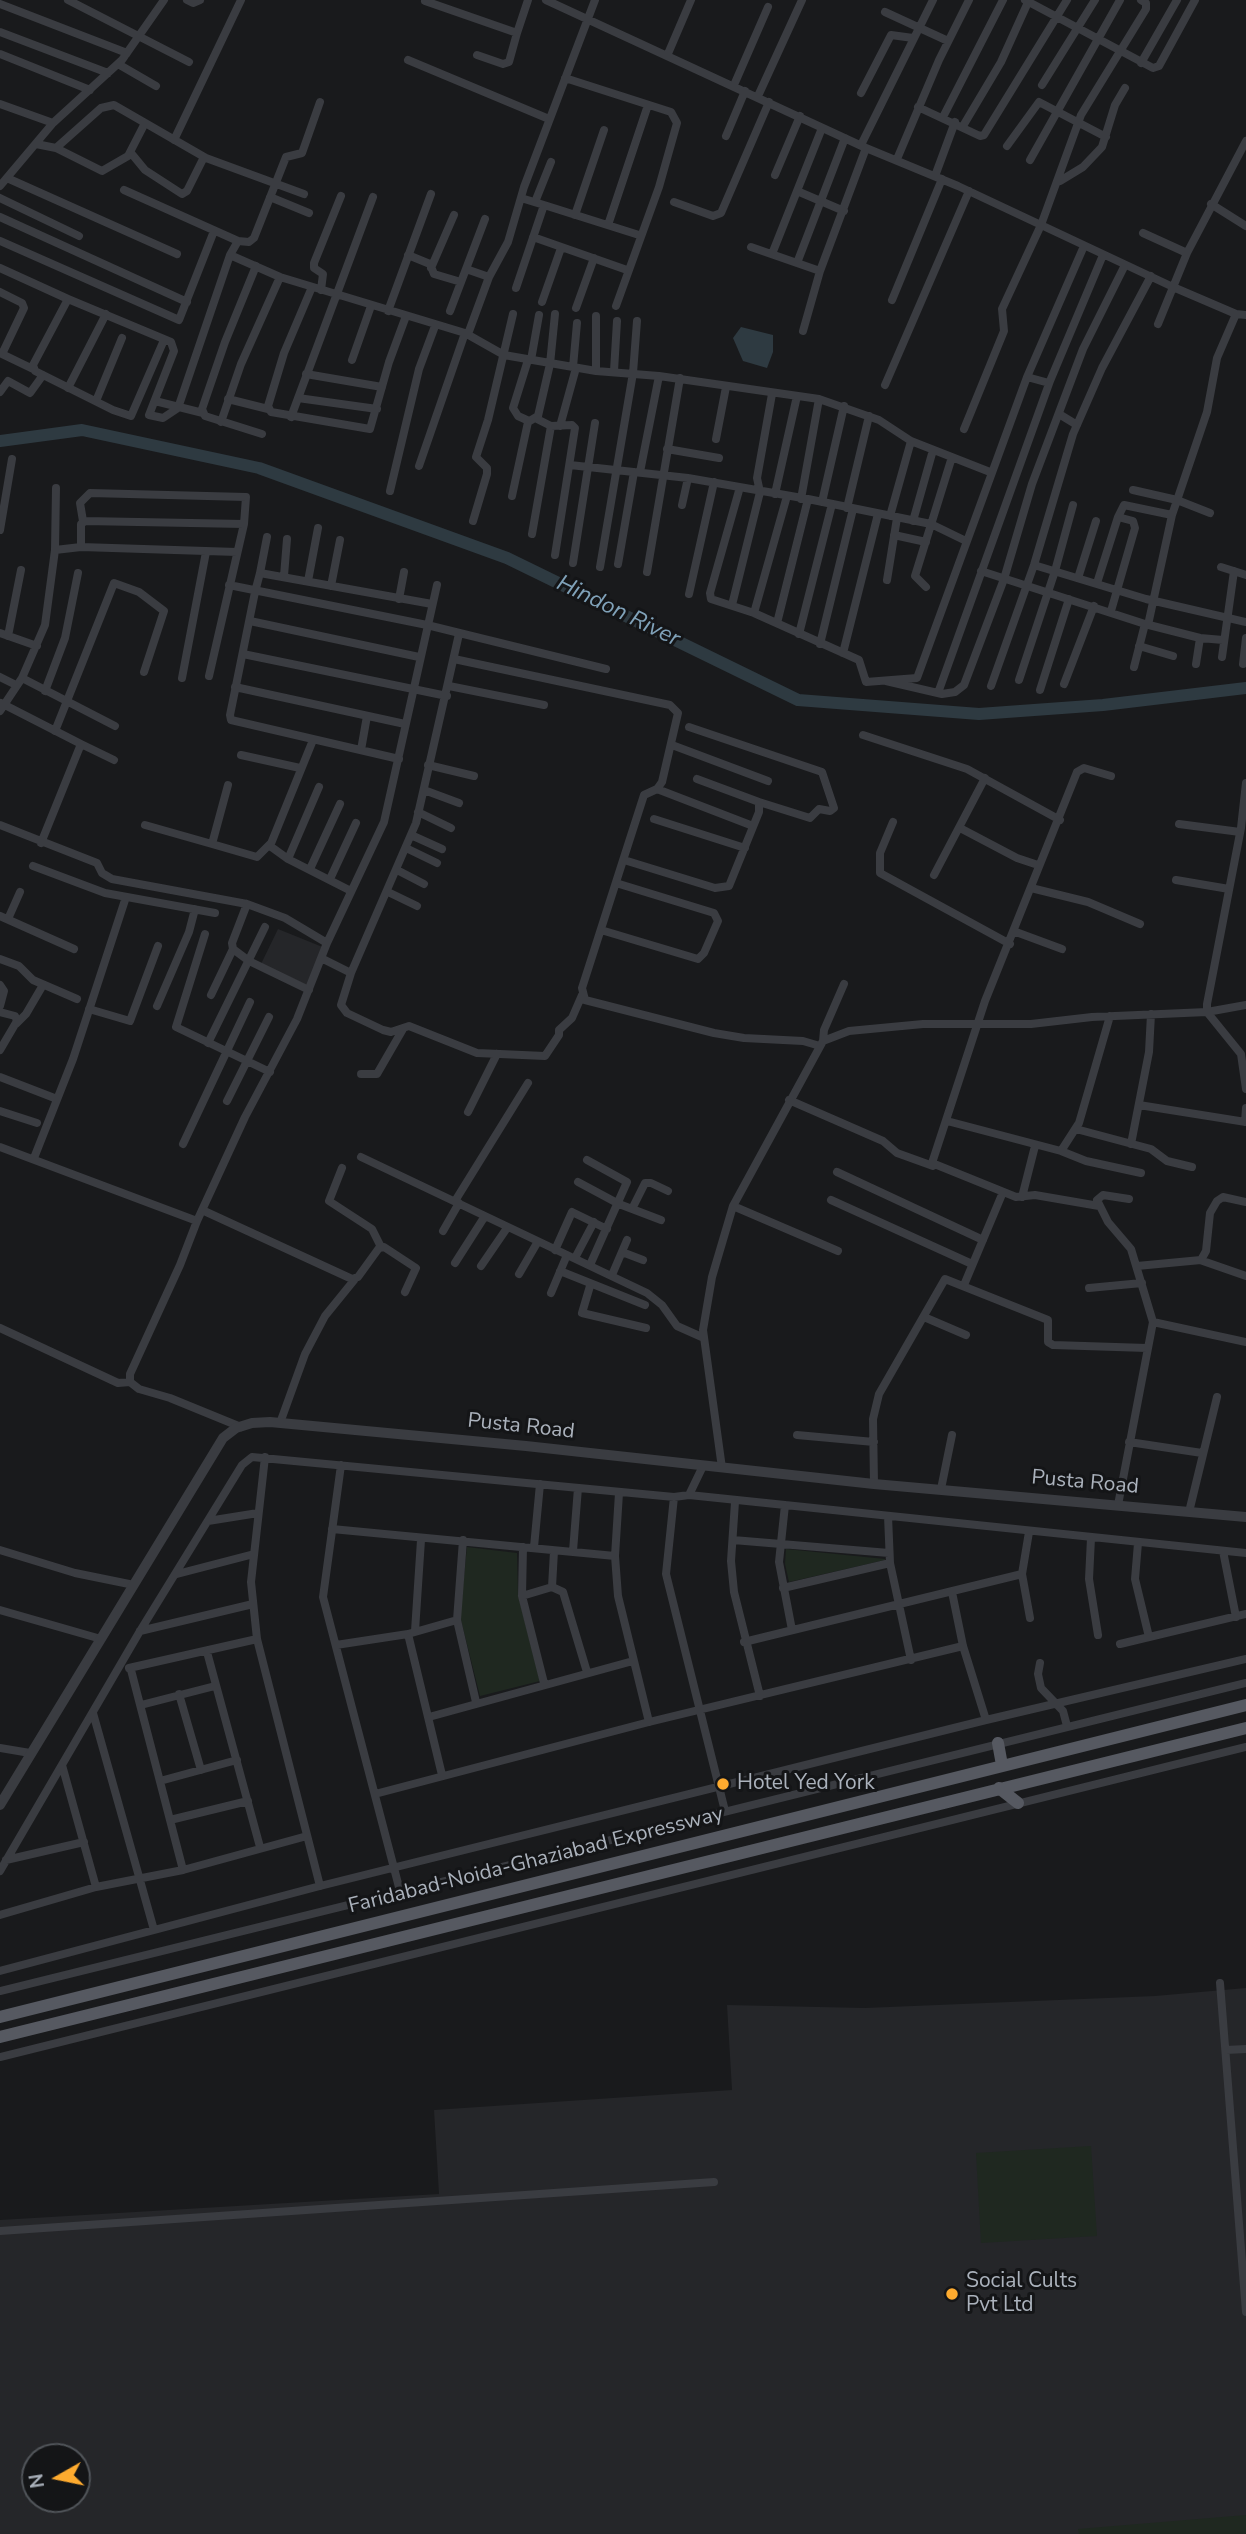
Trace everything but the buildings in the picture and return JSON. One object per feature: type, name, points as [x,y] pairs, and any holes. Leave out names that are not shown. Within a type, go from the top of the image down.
[{"type":"main road","name":"Faridabad-Noida-Ghaziabad Expressway","points":[[0,2017],[1246,1705]]},
{"type":"main road","name":"Faridabad-Noida-Ghaziabad Expressway","points":[[0,2037],[1246,1728]]},
{"type":"main road","points":[[998,1743],[1002,1765]]},
{"type":"main road","points":[[999,1788],[1018,1803]]},
{"type":"street","points":[[68,0],[141,35],[189,62]]},
{"type":"street","points":[[0,186],[53,123],[118,64],[164,0]]},
{"type":"street","points":[[187,0],[193,3],[200,0]]},
{"type":"street","points":[[174,140],[242,0]]},
{"type":"street","points":[[478,55],[503,64],[509,62],[528,0]]},
{"type":"street","points":[[546,0],[758,96],[822,128],[969,191],[1173,288],[1236,314],[1246,315]]},
{"type":"street","points":[[419,466],[466,334],[489,277],[508,242],[549,119],[594,0]]},
{"type":"street","points":[[667,56],[691,0]]},
{"type":"street","points":[[758,96],[802,0]]},
{"type":"street","points":[[803,331],[820,271],[844,211],[864,146],[933,0]]},
{"type":"street","points":[[897,159],[968,0]]},
{"type":"street","points":[[943,117],[1003,0]]},
{"type":"street","points":[[918,107],[959,124],[979,136],[986,134],[1067,0]]},
{"type":"street","points":[[1042,85],[1095,0]]},
{"type":"street","points":[[1030,160],[1120,0]]},
{"type":"street","points":[[964,429],[1004,331],[1002,309],[1041,225],[1085,108],[1146,9],[1146,4],[1141,0]]},
{"type":"street","points":[[1141,63],[1177,0]]},
{"type":"street","points":[[892,300],[959,124],[1000,62],[1027,1],[1153,68],[1159,65],[1195,0]]},
{"type":"street","points":[[425,1],[517,33]]},
{"type":"street","points":[[0,4],[127,53]]},
{"type":"street","points":[[734,85],[768,7]]},
{"type":"street","points":[[885,12],[948,41]]},
{"type":"street","points":[[0,32],[108,74]]},
{"type":"street","points":[[861,93],[891,35],[913,38]]},
{"type":"street","points":[[0,54],[90,90]]},
{"type":"street","points":[[408,60],[549,119]]},
{"type":"street","points":[[118,64],[156,86]]},
{"type":"street","points":[[565,78],[671,112],[677,123],[659,187],[639,235],[616,306]]},
{"type":"street","points":[[1057,183],[1067,174],[1083,167],[1096,155],[1106,137],[1115,105],[1125,88]]},
{"type":"street","points":[[726,136],[745,91]]},
{"type":"street","points":[[124,190],[238,241],[252,241],[286,157],[302,153],[320,102]]},
{"type":"street","points":[[674,202],[713,216],[721,213],[769,102]]},
{"type":"street","points":[[1007,146],[1037,102],[1106,137]]},
{"type":"street","points":[[0,104],[53,123]]},
{"type":"street","points":[[56,148],[108,105],[204,157],[304,194]]},
{"type":"street","points":[[608,225],[648,105]]},
{"type":"street","points":[[775,175],[800,116]]},
{"type":"street","points":[[36,144],[56,148],[102,171],[131,153],[145,123]]},
{"type":"street","points":[[772,254],[822,128]]},
{"type":"street","points":[[575,215],[604,130]]},
{"type":"street","points":[[797,263],[845,138]]},
{"type":"street","points":[[1158,324],[1187,253],[1246,141]]},
{"type":"street","points":[[131,153],[145,170],[184,194],[204,157]]},
{"type":"street","points":[[516,288],[533,237],[551,162]]},
{"type":"street","points":[[7,178],[177,254]]},
{"type":"street","points":[[797,191],[844,211]]},
{"type":"street","points":[[884,385],[969,191]]},
{"type":"street","points":[[388,311],[431,194]]},
{"type":"street","points":[[268,409],[284,353],[323,274],[314,268],[314,263],[341,196]]},
{"type":"street","points":[[270,197],[309,213]]},
{"type":"street","points":[[291,417],[373,197]]},
{"type":"street","points":[[0,198],[79,236]]},
{"type":"street","points":[[521,198],[639,235]]},
{"type":"street","points":[[1211,204],[1246,226]]},
{"type":"street","points":[[432,268],[454,215]]},
{"type":"street","points":[[0,217],[187,302]]},
{"type":"street","points":[[450,311],[485,219]]},
{"type":"street","points":[[0,242],[175,319],[182,317],[214,231]]},
{"type":"street","points":[[1143,233],[1187,253]]},
{"type":"street","points":[[533,237],[628,270]]},
{"type":"street","points":[[0,268],[172,342],[174,351],[149,415],[163,418],[178,408],[230,255],[238,241]]},
{"type":"street","points":[[740,487],[710,593],[715,601],[754,613],[859,660],[866,682],[913,680],[919,675],[990,472],[1027,377],[1084,246]]},
{"type":"street","points":[[541,302],[561,247]]},
{"type":"street","points":[[751,247],[820,271]]},
{"type":"street","points":[[230,255],[280,277],[466,334],[504,355],[596,371],[680,378],[772,394],[819,398],[869,416],[911,441],[990,472]]},
{"type":"street","points":[[408,255],[427,262],[434,274],[461,282]]},
{"type":"street","points":[[938,693],[1049,383],[1103,255]]},
{"type":"street","points":[[576,308],[594,258]]},
{"type":"street","points":[[884,681],[938,693],[955,692],[964,685],[1004,579],[1032,484],[1083,349],[1125,265]]},
{"type":"street","points":[[203,413],[225,342],[256,266]]},
{"type":"street","points":[[466,269],[489,277]]},
{"type":"street","points":[[991,686],[1034,565],[1077,425],[1102,368],[1151,276]]},
{"type":"street","points":[[221,422],[228,399],[280,277]]},
{"type":"street","points":[[0,292],[22,303],[24,308],[1,353],[43,376],[131,416],[164,340]]},
{"type":"street","points":[[33,369],[68,299]]},
{"type":"street","points":[[352,360],[372,306]]},
{"type":"street","points":[[68,388],[106,314]]},
{"type":"street","points":[[473,521],[487,474],[487,468],[476,457],[513,314]]},
{"type":"street","points":[[512,496],[550,364],[555,314]]},
{"type":"street","points":[[1134,667],[1153,601],[1172,515],[1207,412],[1217,358],[1236,314]]},
{"type":"street","points":[[539,315],[529,360],[513,408],[518,416],[556,426],[574,426],[555,555]]},
{"type":"street","points":[[228,399],[291,417],[370,429],[406,316]]},
{"type":"street","points":[[596,316],[596,371]]},
{"type":"street","points":[[614,371],[617,321]]},
{"type":"street","points":[[600,567],[632,373],[637,321]]},
{"type":"street","points":[[532,534],[556,426],[575,368],[577,323]]},
{"type":"street","points":[[390,491],[419,369],[435,326]]},
{"type":"street","points":[[96,401],[122,338]]},
{"type":"street","points":[[306,374],[382,387]]},
{"type":"street","points":[[0,392],[8,382],[30,393],[43,376]]},
{"type":"street","points":[[618,564],[659,376]]},
{"type":"street","points":[[1027,377],[1049,383]]},
{"type":"street","points":[[647,572],[680,378]]},
{"type":"street","points":[[716,439],[726,387]]},
{"type":"street","points":[[732,605],[760,492],[757,478],[772,394]]},
{"type":"street","points":[[775,494],[797,396]]},
{"type":"street","points":[[298,398],[377,409]]},
{"type":"street","points":[[777,623],[804,499],[819,398]]},
{"type":"street","points":[[155,401],[203,413],[221,422],[262,434]]},
{"type":"street","points":[[822,502],[844,406]]},
{"type":"street","points":[[1059,414],[1077,425]]},
{"type":"street","points":[[820,644],[869,416]]},
{"type":"street","points":[[573,563],[594,423]]},
{"type":"street","points":[[887,580],[894,535],[893,517],[911,441]]},
{"type":"street","points":[[667,449],[719,457]]},
{"type":"street","points":[[913,521],[933,450]]},
{"type":"street","points":[[926,587],[915,577],[952,457]]},
{"type":"street","points":[[0,530],[2,500],[12,459]]},
{"type":"street","points":[[570,465],[688,478],[822,502],[931,524],[966,541]]},
{"type":"street","points":[[682,505],[688,478]]},
{"type":"street","points":[[689,594],[714,482]]},
{"type":"street","points":[[56,488],[55,550],[48,610],[37,646],[19,681],[1,706],[114,760]]},
{"type":"street","points":[[1133,490],[1178,500],[1210,513]]},
{"type":"street","points":[[81,547],[83,521],[80,503],[90,493],[211,494],[246,497],[244,524],[209,676]]},
{"type":"street","points":[[754,613],[787,496]]},
{"type":"street","points":[[799,634],[832,504]]},
{"type":"street","points":[[1018,680],[1055,571],[1073,505]]},
{"type":"street","points":[[1097,583],[1124,505],[1172,515]]},
{"type":"street","points":[[843,653],[878,514]]},
{"type":"street","points":[[1111,611],[1136,525],[1118,517]]},
{"type":"street","points":[[83,521],[244,524]]},
{"type":"street","points":[[1078,578],[1096,521]]},
{"type":"street","points":[[308,581],[318,528]]},
{"type":"street","points":[[894,535],[926,542]]},
{"type":"street","points":[[267,537],[235,687],[231,720],[399,759]]},
{"type":"street","points":[[284,576],[287,539]]},
{"type":"street","points":[[331,586],[340,540]]},
{"type":"street","points":[[55,550],[81,547],[237,552]]},
{"type":"street","points":[[182,678],[206,552]]},
{"type":"street","points":[[1034,565],[1153,601],[1246,622]]},
{"type":"street","points":[[1221,567],[1246,575]]},
{"type":"street","points":[[22,570],[4,634],[37,646]]},
{"type":"street","points":[[981,570],[1146,624],[1200,638],[1223,640]]},
{"type":"street","points":[[1222,657],[1225,619],[1234,571]]},
{"type":"street","points":[[399,599],[404,572]]},
{"type":"street","points":[[45,691],[65,638],[78,573]]},
{"type":"street","points":[[260,573],[432,604]]},
{"type":"street","points":[[55,731],[114,583],[139,592],[163,611],[144,671]]},
{"type":"street","points":[[229,585],[427,625],[606,669]]},
{"type":"street","points":[[130,1382],[130,1374],[175,1278],[197,1221],[309,990],[327,943],[384,822],[437,585]]},
{"type":"street","points":[[1040,690],[1069,599]]},
{"type":"street","points":[[1064,684],[1094,606]]},
{"type":"street","points":[[250,621],[419,657]]},
{"type":"street","points":[[454,659],[670,705],[678,713],[662,782],[657,789],[644,795],[582,995],[572,1018],[559,1030],[559,1035],[545,1056],[477,1053],[404,1026],[391,1032],[343,1010],[341,1001],[411,835],[447,696],[454,659],[459,634]]},
{"type":"street","points":[[1196,664],[1200,638]]},
{"type":"street","points":[[1242,664],[1246,638]]},
{"type":"street","points":[[1139,646],[1173,656]]},
{"type":"street","points":[[243,653],[447,696]]},
{"type":"street","points":[[0,677],[45,691],[115,726]]},
{"type":"street","points":[[449,686],[544,705]]},
{"type":"street","points":[[235,687],[405,724]]},
{"type":"street","points":[[361,750],[368,716]]},
{"type":"street","points":[[689,727],[822,772],[834,808],[830,811],[819,809],[810,818],[697,779]]},
{"type":"street","points":[[863,735],[967,769],[1060,820]]},
{"type":"street","points":[[145,825],[257,857],[270,844],[313,740]]},
{"type":"street","points":[[41,843],[81,744]]},
{"type":"street","points":[[672,745],[768,781]]},
{"type":"street","points":[[241,755],[300,768]]},
{"type":"street","points":[[428,765],[474,776]]},
{"type":"street","points":[[933,1166],[976,1026],[1016,932],[1038,865],[1060,820],[1079,769],[1111,776]]},
{"type":"street","points":[[934,875],[985,778]]},
{"type":"street","points":[[1207,1012],[1240,832],[1246,783]]},
{"type":"street","points":[[212,844],[228,785]]},
{"type":"street","points":[[288,859],[319,787]]},
{"type":"street","points":[[657,789],[753,826]]},
{"type":"street","points":[[424,790],[459,803]]},
{"type":"street","points":[[624,860],[722,890],[731,884],[760,807],[759,802]]},
{"type":"street","points":[[310,869],[340,804]]},
{"type":"street","points":[[418,812],[451,828]]},
{"type":"street","points":[[654,819],[745,848]]},
{"type":"street","points":[[330,878],[356,822]]},
{"type":"street","points":[[893,822],[880,853],[880,873],[1010,944]]},
{"type":"street","points":[[1179,824],[1240,832]]},
{"type":"street","points":[[0,825],[97,863],[102,873],[112,878],[247,904],[285,918],[327,943]]},
{"type":"street","points":[[960,828],[1017,858],[1038,865]]},
{"type":"street","points":[[411,835],[442,849]]},
{"type":"street","points":[[270,844],[288,859],[351,891]]},
{"type":"street","points":[[406,848],[437,863]]},
{"type":"street","points":[[33,866],[105,893],[215,912]]},
{"type":"street","points":[[397,870],[424,884]]},
{"type":"street","points":[[105,893],[112,878]]},
{"type":"street","points":[[1176,880],[1229,889]]},
{"type":"street","points":[[601,930],[698,959],[704,953],[718,921],[714,913],[616,883]]},
{"type":"street","points":[[1031,888],[1088,902],[1140,924]]},
{"type":"street","points":[[20,892],[4,918],[74,949]]},
{"type":"street","points":[[388,892],[416,906]]},
{"type":"street","points":[[34,1158],[57,1100],[126,897]]},
{"type":"street","points":[[211,995],[233,950],[232,943],[247,904]]},
{"type":"street","points":[[157,1006],[189,932],[195,909]]},
{"type":"street","points":[[208,1043],[265,928]]},
{"type":"street","points":[[1016,932],[1062,949]]},
{"type":"street","points":[[205,934],[176,1024],[178,1030],[270,1072]]},
{"type":"street","points":[[89,1009],[128,1022],[132,1020],[158,946]]},
{"type":"street","points":[[233,950],[249,961],[309,990]]},
{"type":"street","points":[[0,959],[19,967],[29,978],[77,999]]},
{"type":"street","points":[[323,959],[351,973]]},
{"type":"street","points":[[722,1468],[704,1338],[706,1307],[733,1206],[821,1044],[824,1030],[844,984]]},
{"type":"street","points":[[0,985],[4,991],[0,1006]]},
{"type":"street","points":[[0,1050],[3,1041],[26,1014],[43,985]]},
{"type":"street","points":[[582,995],[589,1003],[715,1033],[821,1044],[849,1031],[923,1024],[976,1026],[1207,1012],[1246,1005]]},
{"type":"street","points":[[183,1144],[250,1002]]},
{"type":"street","points":[[0,1012],[15,1016],[16,1024]]},
{"type":"street","points":[[1207,1012],[1243,1052],[1246,1089]]},
{"type":"street","points":[[1131,1144],[1149,1052],[1151,1014]]},
{"type":"street","points":[[1061,1151],[1076,1129],[1110,1016]]},
{"type":"street","points":[[227,1101],[270,1017]]},
{"type":"street","points":[[361,1073],[377,1074],[404,1026]]},
{"type":"street","points":[[468,1112],[497,1054]]},
{"type":"street","points":[[0,1077],[57,1100]]},
{"type":"street","points":[[443,1231],[457,1202],[528,1083]]},
{"type":"street","points":[[789,1100],[883,1141],[900,1155],[1003,1192],[1022,1198],[1035,1195],[1099,1206]]},
{"type":"street","points":[[1139,1105],[1246,1122],[1246,1108]]},
{"type":"street","points":[[0,1111],[37,1123]]},
{"type":"street","points":[[947,1121],[1061,1151],[1086,1161],[1141,1173]]},
{"type":"street","points":[[1076,1129],[1156,1152],[1167,1161],[1192,1167]]},
{"type":"street","points":[[1022,1198],[1035,1146]]},
{"type":"street","points":[[0,1147],[197,1221]]},
{"type":"street","points":[[361,1157],[652,1296],[677,1326],[704,1338]]},
{"type":"street","points":[[587,1160],[627,1182],[590,1265]]},
{"type":"street","points":[[342,1168],[329,1201],[372,1229],[381,1247],[416,1268],[405,1292]]},
{"type":"street","points":[[837,1172],[983,1240]]},
{"type":"street","points":[[578,1182],[661,1220]]},
{"type":"street","points":[[632,1209],[645,1183],[668,1191]]},
{"type":"street","points":[[964,1285],[1003,1192]]},
{"type":"street","points":[[1118,1505],[1153,1322],[1131,1250],[1099,1206],[1100,1195],[1129,1199]]},
{"type":"street","points":[[1200,1260],[1206,1251],[1210,1213],[1217,1201],[1223,1197],[1246,1202]]},
{"type":"street","points":[[831,1200],[972,1264]]},
{"type":"street","points":[[733,1206],[794,1229],[838,1251]]},
{"type":"street","points":[[202,1210],[355,1279]]},
{"type":"street","points":[[555,1250],[570,1213],[607,1229]]},
{"type":"street","points":[[455,1263],[485,1216]]},
{"type":"street","points":[[551,1293],[560,1271],[593,1222]]},
{"type":"street","points":[[481,1266],[508,1228]]},
{"type":"street","points":[[612,1275],[627,1240]]},
{"type":"street","points":[[519,1274],[537,1243]]},
{"type":"street","points":[[280,1423],[305,1354],[325,1316],[381,1247]]},
{"type":"street","points":[[622,1252],[643,1260]]},
{"type":"street","points":[[1137,1266],[1200,1260],[1246,1276]]},
{"type":"street","points":[[560,1271],[590,1286],[645,1305]]},
{"type":"street","points":[[874,1484],[873,1419],[879,1394],[924,1317],[941,1281],[945,1279],[1048,1320],[1051,1326],[1048,1342],[1053,1345],[1147,1348]]},
{"type":"street","points":[[1089,1288],[1142,1283]]},
{"type":"street","points":[[590,1286],[582,1308],[583,1314],[646,1328]]},
{"type":"street","points":[[924,1317],[966,1335]]},
{"type":"street","points":[[1153,1322],[1246,1342]]},
{"type":"street","points":[[0,1328],[118,1383],[130,1382],[139,1389],[170,1398],[241,1427]]},
{"type":"street","points":[[1189,1512],[1217,1396]]},
{"type":"street","name":"Pusta Road","points":[[241,1427],[280,1423],[874,1484],[1246,1517]]},
{"type":"street","points":[[0,1805],[223,1438],[241,1427]]},
{"type":"street","points":[[797,1435],[874,1442]]},
{"type":"street","points":[[941,1489],[952,1435]]},
{"type":"street","points":[[1129,1442],[1202,1453]]},
{"type":"street","points":[[0,1871],[140,1631],[242,1465],[252,1457],[619,1493],[674,1497],[689,1494],[736,1502],[1246,1553]]},
{"type":"street","points":[[265,1457],[254,1554],[253,1604],[257,1639],[320,1886]]},
{"type":"street","points":[[341,1465],[323,1597],[400,1891]]},
{"type":"street","points":[[689,1494],[704,1466]]},
{"type":"street","points":[[534,1547],[540,1484]]},
{"type":"street","points":[[573,1551],[578,1488]]},
{"type":"street","points":[[619,1493],[615,1556],[618,1596],[649,1722]]},
{"type":"street","points":[[674,1497],[666,1574],[725,1811]]},
{"type":"street","points":[[736,1502],[733,1584],[744,1642],[760,1696]]},
{"type":"street","points":[[785,1505],[779,1544],[783,1588],[792,1630]]},
{"type":"street","points":[[208,1521],[258,1513]]},
{"type":"street","points":[[888,1516],[890,1563],[911,1660]]},
{"type":"street","points":[[332,1530],[615,1556]]},
{"type":"street","points":[[1029,1532],[1021,1574],[1030,1618]]},
{"type":"street","points":[[1091,1538],[1089,1579],[1098,1635]]},
{"type":"street","points":[[421,1540],[412,1632],[442,1774]]},
{"type":"street","points":[[463,1540],[457,1619],[476,1702]]},
{"type":"street","points":[[733,1540],[889,1553]]},
{"type":"street","points":[[1138,1542],[1135,1579],[1149,1637]]},
{"type":"street","points":[[523,1548],[522,1596],[544,1683]]},
{"type":"street","points":[[0,1550],[75,1573],[134,1585]]},
{"type":"street","points":[[552,1587],[554,1550]]},
{"type":"street","points":[[1223,1550],[1236,1616]]},
{"type":"street","points":[[177,1574],[254,1554]]},
{"type":"street","points":[[783,1588],[890,1563]]},
{"type":"street","points":[[744,1642],[1021,1574]]},
{"type":"street","points":[[522,1596],[552,1587],[563,1592],[587,1672]]},
{"type":"street","points":[[952,1592],[962,1646],[986,1720]]},
{"type":"street","points":[[140,1631],[253,1604]]},
{"type":"street","points":[[0,1610],[101,1639]]},
{"type":"street","points":[[1121,1644],[1246,1614]]},
{"type":"street","points":[[336,1645],[412,1632],[457,1619]]},
{"type":"street","points":[[131,1670],[257,1639]]},
{"type":"street","points":[[374,1794],[442,1774],[962,1646]]},
{"type":"street","points":[[206,1652],[260,1847]]},
{"type":"street","points":[[0,1971],[320,1886],[986,1720],[1056,1706],[1246,1659]]},
{"type":"street","points":[[429,1717],[544,1683],[633,1661]]},
{"type":"street","points":[[1040,1663],[1041,1688],[1063,1711],[1067,1726]]},
{"type":"street","points":[[121,1664],[131,1670],[183,1870]]},
{"type":"street","points":[[0,1991],[1246,1683]]},
{"type":"street","points":[[141,1705],[215,1686]]},
{"type":"street","points":[[179,1695],[201,1770]]},
{"type":"street","points":[[93,1713],[154,1930]]},
{"type":"street","points":[[0,2057],[1246,1747]]},
{"type":"street","points":[[0,1748],[30,1753]]},
{"type":"street","points":[[160,1782],[237,1760]]},
{"type":"street","points":[[62,1765],[96,1887]]},
{"type":"street","points":[[170,1820],[248,1801]]},
{"type":"street","points":[[0,1914],[96,1887],[142,1880],[307,1836]]},
{"type":"street","points":[[6,1860],[83,1842]]},
{"type":"street","points":[[1220,1983],[1244,2247],[1246,2312]]},
{"type":"street","points":[[1226,2050],[1246,2049]]},
{"type":"street","points":[[1236,2182],[1246,2181]]},
{"type":"street","points":[[0,2231],[714,2182]]},
{"type":"shaded area","points":[[741,327],[773,335],[773,352],[767,368],[743,361],[733,338]]},
{"type":"shaded area","points":[[278,929],[325,948],[309,986],[261,964]]},
{"type":"shaded area","points":[[467,1547],[517,1553],[518,1595],[540,1681],[480,1696],[460,1616]]},
{"type":"shaded area","points":[[786,1549],[885,1560],[789,1582],[785,1564]]},
{"type":"shaded area","points":[[1246,1988],[1246,2534],[0,2534],[0,2220],[439,2194],[434,2110],[732,2090],[727,2005],[865,2008],[1155,1996]]},
{"type":"shaded area","points":[[1091,2146],[1097,2236],[981,2243],[976,2153]]},
{"type":"shaded area","points":[[1246,2515],[1246,2534],[1079,2534],[1078,2529]]},
{"type":"waterway","name":"Hindon River","points":[[0,441],[82,430],[259,468],[507,558],[798,700],[979,714],[1103,705],[1246,688]]},
{"type":"place","name":"Hotel Yed York","points":[[723,1784]]},
{"type":"place","name":"Social Cults Pvt Ltd","points":[[952,2294]]}]
